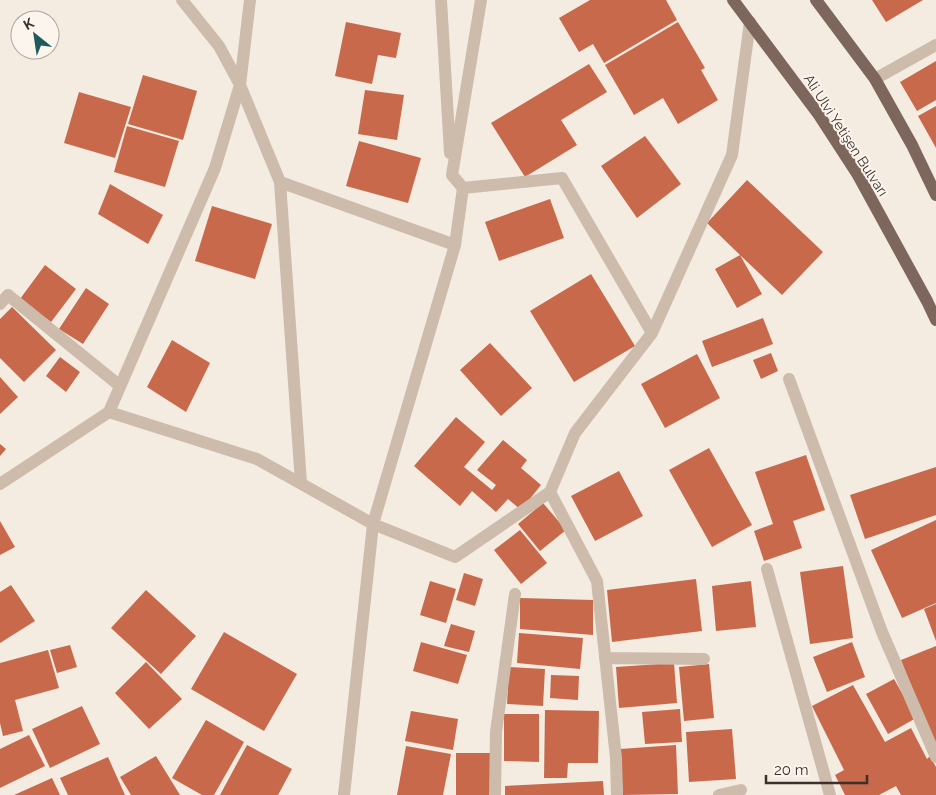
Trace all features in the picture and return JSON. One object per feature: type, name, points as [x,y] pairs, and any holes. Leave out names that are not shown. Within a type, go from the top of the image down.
[{"type":"main road","name":"Ali Ulvi Yetişen Bulvarı","points":[[733,0],[819,116],[858,175],[928,301],[936,320]]},
{"type":"main road","points":[[816,0],[875,79],[912,145],[936,195]]},
{"type":"street","points":[[182,0],[219,46],[240,86],[280,182],[301,483]]},
{"type":"street","points":[[0,484],[109,412],[215,168],[240,86],[250,0]]},
{"type":"street","points":[[344,795],[373,524],[455,245],[463,188],[452,175],[441,0]]},
{"type":"street","points":[[452,175],[481,0]]},
{"type":"street","points":[[109,412],[257,459],[373,524],[455,557],[550,492],[575,433],[652,333],[732,155],[750,22]]},
{"type":"street","points":[[875,79],[936,45]]},
{"type":"street","points":[[463,188],[562,178],[652,333]]},
{"type":"street","points":[[280,182],[455,245]]},
{"type":"street","points":[[0,304],[8,295],[120,386]]},
{"type":"street","points":[[789,379],[882,632],[936,757]]},
{"type":"street","points":[[550,492],[596,581],[616,758],[617,795]]},
{"type":"street","points":[[767,569],[830,795]]},
{"type":"street","points":[[495,795],[496,732],[515,594]]},
{"type":"street","points":[[605,658],[704,659]]},
{"type":"street","points":[[719,795],[741,790]]},
{"type":"building","points":[[590,0],[666,0],[677,20],[604,63],[593,44],[579,52],[559,18]]},
{"type":"building","points":[[872,0],[923,0],[886,22]]},
{"type":"building","points":[[346,22],[401,33],[396,58],[378,55],[372,84],[335,76]]},
{"type":"building","points":[[678,22],[705,68],[701,70],[718,100],[678,124],[663,98],[634,115],[605,65]]},
{"type":"building","points":[[936,61],[936,100],[917,111],[900,82]]},
{"type":"building","points":[[589,64],[607,92],[561,120],[577,145],[525,177],[491,123]]},
{"type":"building","points":[[143,75],[197,91],[183,140],[128,124]]},
{"type":"building","points":[[365,90],[404,95],[397,140],[358,134]]},
{"type":"building","points":[[79,92],[131,107],[115,158],[64,143]]},
{"type":"building","points":[[936,106],[936,148],[918,116]]},
{"type":"building","points":[[127,126],[179,141],[165,187],[114,172]]},
{"type":"building","points":[[645,136],[681,184],[637,218],[601,166]]},
{"type":"building","points":[[359,141],[421,158],[408,203],[346,186]]},
{"type":"building","points":[[747,180],[823,252],[782,295],[707,223]]},
{"type":"building","points":[[110,184],[163,215],[148,244],[98,214]]},
{"type":"building","points":[[550,199],[564,238],[499,261],[485,222]]},
{"type":"building","points":[[212,206],[272,224],[255,279],[195,261]]},
{"type":"building","points":[[740,255],[762,294],[737,308],[715,269]]},
{"type":"building","points":[[45,265],[76,289],[51,322],[20,299]]},
{"type":"building","points":[[591,274],[635,346],[574,382],[530,311]]},
{"type":"building","points":[[86,288],[109,304],[83,344],[59,329]]},
{"type":"building","points":[[12,307],[56,350],[24,382],[0,358],[0,319]]},
{"type":"building","points":[[763,318],[773,344],[712,367],[702,341]]},
{"type":"building","points":[[172,340],[210,363],[186,412],[147,387]]},
{"type":"building","points":[[490,343],[532,388],[501,416],[460,370]]},
{"type":"building","points":[[771,353],[778,371],[761,379],[753,360]]},
{"type":"building","points":[[697,354],[720,398],[665,428],[641,384]]},
{"type":"building","points":[[60,357],[80,372],[66,392],[46,376]]},
{"type":"building","points":[[0,377],[18,397],[0,414]]},
{"type":"building","points":[[456,417],[485,442],[464,467],[492,490],[496,485],[477,470],[503,440],[527,460],[521,468],[541,485],[521,510],[508,499],[496,512],[472,491],[460,506],[414,466]]},
{"type":"building","points":[[0,444],[6,449],[0,456]]},
{"type":"building","points":[[709,448],[752,525],[712,547],[669,470]]},
{"type":"building","points":[[806,455],[825,510],[793,521],[802,548],[764,561],[754,531],[773,524],[755,472]]},
{"type":"building","points":[[936,467],[936,515],[865,539],[850,495]]},
{"type":"building","points":[[619,471],[643,516],[595,541],[571,496]]},
{"type":"building","points":[[543,503],[566,530],[540,551],[518,524]]},
{"type":"building","points":[[936,520],[936,603],[902,618],[871,550]]},
{"type":"building","points":[[0,521],[15,547],[0,555]]},
{"type":"building","points":[[520,530],[547,563],[521,584],[494,550]]},
{"type":"building","points":[[843,566],[853,638],[810,644],[800,572]]},
{"type":"building","points":[[464,573],[483,579],[475,606],[456,600]]},
{"type":"building","points":[[696,579],[702,631],[612,642],[607,590]]},
{"type":"building","points":[[430,581],[456,589],[446,623],[420,615]]},
{"type":"building","points":[[751,581],[756,627],[716,631],[712,586]]},
{"type":"building","points":[[11,585],[35,621],[0,643],[0,592]]},
{"type":"building","points":[[146,590],[196,636],[161,674],[111,628]]},
{"type":"building","points":[[520,598],[593,600],[593,635],[520,629]]},
{"type":"building","points":[[936,604],[936,641],[924,609]]},
{"type":"building","points":[[451,624],[475,631],[469,652],[444,646]]},
{"type":"building","points":[[224,632],[297,674],[264,731],[191,689]]},
{"type":"building","points":[[519,633],[583,638],[580,669],[517,663]]},
{"type":"building","points":[[421,642],[467,655],[458,684],[413,671]]},
{"type":"building","points":[[852,642],[865,677],[827,692],[813,657]]},
{"type":"building","points":[[70,645],[77,667],[57,673],[50,650]]},
{"type":"building","points":[[936,646],[936,749],[901,660]]},
{"type":"building","points":[[48,650],[59,688],[15,700],[23,731],[3,736],[0,723],[0,663]]},
{"type":"building","points":[[146,662],[182,699],[149,729],[115,693]]},
{"type":"building","points":[[674,663],[677,703],[619,708],[616,667]]},
{"type":"building","points":[[709,664],[714,718],[684,721],[679,667]]},
{"type":"building","points":[[509,667],[545,669],[543,706],[507,704]]},
{"type":"building","points":[[551,675],[579,676],[578,700],[550,698]]},
{"type":"building","points":[[894,679],[916,718],[888,734],[866,694]]},
{"type":"building","points":[[853,685],[885,742],[911,728],[927,759],[930,756],[936,767],[936,795],[901,795],[896,786],[879,795],[845,795],[835,775],[844,770],[812,706]]},
{"type":"building","points":[[82,706],[100,744],[50,768],[32,729]]},
{"type":"building","points":[[680,709],[682,742],[645,744],[642,712]]},
{"type":"building","points":[[545,710],[599,711],[598,763],[568,763],[567,778],[544,778]]},
{"type":"building","points":[[411,711],[458,719],[453,750],[405,741]]},
{"type":"building","points":[[504,714],[539,714],[539,762],[504,761]]},
{"type":"building","points":[[206,720],[244,742],[214,795],[202,795],[172,778]]},
{"type":"building","points":[[732,729],[736,779],[689,782],[686,732]]},
{"type":"building","points":[[29,735],[45,766],[0,788],[0,749]]},
{"type":"building","points":[[247,745],[292,769],[278,795],[220,795]]},
{"type":"building","points":[[676,745],[678,794],[623,795],[620,749]]},
{"type":"building","points":[[406,746],[451,754],[443,795],[397,795]]},
{"type":"building","points":[[456,753],[490,753],[490,795],[456,795]]},
{"type":"building","points":[[156,756],[180,795],[131,795],[120,777]]},
{"type":"building","points":[[108,757],[125,795],[68,795],[60,778]]},
{"type":"building","points":[[52,778],[60,795],[14,795]]},
{"type":"building","points":[[603,781],[604,795],[505,795],[505,786]]}]
